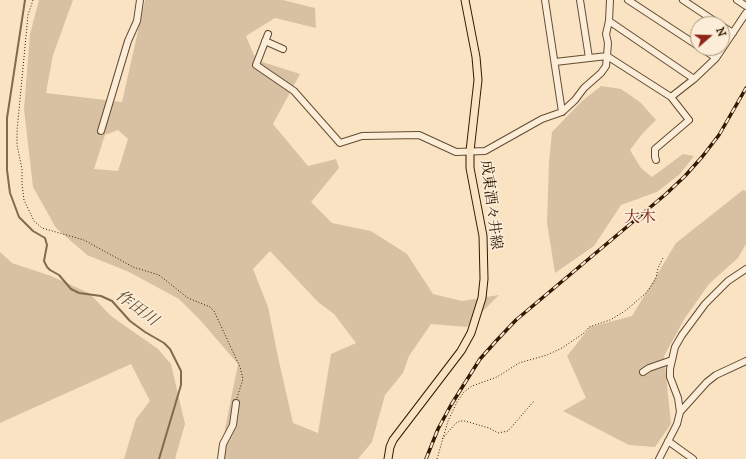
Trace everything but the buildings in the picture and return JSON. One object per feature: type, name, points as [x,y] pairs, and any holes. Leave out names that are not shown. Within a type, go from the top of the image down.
[{"type":"main road","name":"成東酒々井線","points":[[388,459],[393,440],[461,351],[471,333],[482,298],[484,279],[484,236],[470,168],[470,151],[478,80],[476,57],[465,0]]},
{"type":"street","points":[[101,130],[128,42],[137,21],[140,0]]},
{"type":"street","points":[[545,0],[562,112]]},
{"type":"street","points":[[580,0],[589,58]]},
{"type":"street","points":[[268,34],[256,64],[294,91],[340,143],[347,139],[362,136],[419,135],[456,152],[485,151],[542,119],[562,112],[575,100],[584,88],[601,73],[606,66],[606,34],[609,21],[610,0]]},
{"type":"street","points":[[628,0],[690,41]]},
{"type":"street","points":[[683,0],[707,16]]},
{"type":"street","points":[[740,1],[746,6]]},
{"type":"street","points":[[671,97],[694,79],[716,58],[746,13]]},
{"type":"street","points":[[609,21],[694,79]]},
{"type":"street","points":[[265,41],[283,49]]},
{"type":"street","points":[[555,62],[607,56],[671,97],[689,120],[655,149],[656,160]]},
{"type":"street","points":[[659,459],[677,424],[680,412],[678,398],[670,377],[675,348],[682,335],[705,304],[728,280],[746,269]]},
{"type":"street","points":[[643,372],[649,368],[672,360]]},
{"type":"street","points":[[680,412],[707,382],[716,375],[746,361]]},
{"type":"street","points":[[221,459],[223,444],[233,425],[236,403]]},
{"type":"street","points":[[668,441],[692,459]]},
{"type":"path","points":[[33,0],[28,15],[17,145],[22,169],[24,200],[34,221],[42,228],[84,240],[133,267],[159,275],[188,298],[210,307],[214,311],[240,366],[243,379],[236,403]]},
{"type":"path","points":[[437,459],[448,421],[457,402],[464,392],[472,386],[497,377],[519,363],[547,355],[562,348],[584,333],[589,327],[610,320],[625,311],[646,293],[652,285],[663,258]]},
{"type":"path","points":[[442,439],[456,423],[460,421],[489,428],[498,434],[508,431],[534,401]]},
{"type":"shaded area","points":[[39,0],[73,0],[53,55],[46,93],[122,102],[145,0],[283,0],[315,8],[316,28],[275,18],[246,36],[256,60],[300,74],[273,124],[308,166],[336,159],[339,168],[311,202],[332,223],[371,231],[407,254],[433,294],[462,301],[499,295],[467,327],[431,324],[409,356],[403,373],[385,395],[372,442],[358,459],[222,459],[225,429],[238,364],[201,321],[179,299],[129,272],[87,255],[56,228],[33,187],[24,109],[30,34]],"holes":[[[118,130],[128,139],[118,171],[94,169],[105,135]],[[270,251],[318,302],[334,314],[356,343],[331,354],[318,433],[293,423],[268,307],[253,269]]]},
{"type":"shaded area","points":[[601,86],[621,89],[640,102],[656,120],[643,133],[630,150],[641,168],[652,177],[683,154],[694,156],[680,174],[657,192],[621,205],[594,246],[555,273],[547,223],[549,162],[552,132],[582,101]]},
{"type":"shaded area","points":[[743,190],[746,191],[746,244],[738,258],[709,284],[685,318],[664,356],[671,424],[655,447],[629,445],[563,411],[586,398],[567,356],[590,327],[632,316],[676,243]]},
{"type":"shaded area","points":[[0,252],[12,263],[51,276],[89,293],[111,316],[158,349],[171,364],[185,424],[175,459],[124,459],[136,419],[150,401],[131,364],[0,423]]},
{"type":"waterway","name":"作田川","points":[[25,0],[7,118],[7,170],[10,193],[19,217],[33,231],[45,238],[47,245],[44,261],[50,270],[59,275],[71,289],[79,293],[101,296],[112,301],[130,321],[164,343],[170,349],[181,371],[181,385],[159,459]]},
{"type":"railway","points":[[426,459],[438,429],[451,405],[480,359],[516,320],[666,194],[685,176],[719,135],[746,88]]},
{"type":"district","name":"大木","points":[[640,219]]}]
